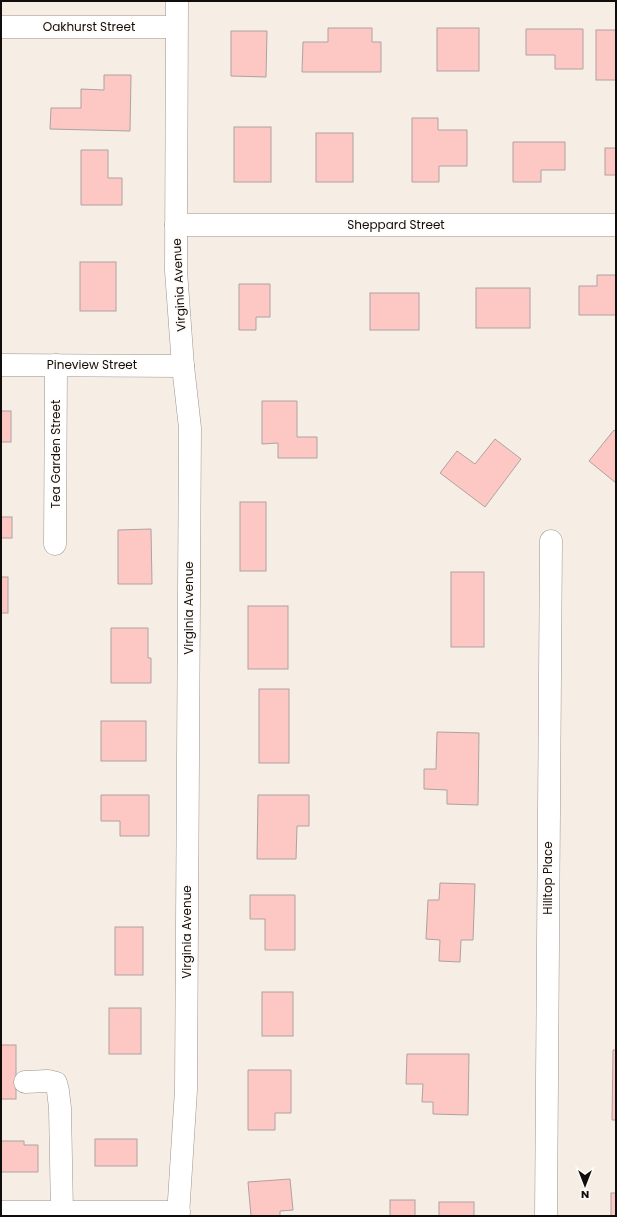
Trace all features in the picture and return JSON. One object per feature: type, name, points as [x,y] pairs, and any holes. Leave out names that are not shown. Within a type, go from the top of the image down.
[{"type":"street","name":"Virginia Avenue","points":[[177,1],[176,271],[190,436],[186,1090],[178,1214]]},
{"type":"street","name":"Oakhurst Street","points":[[1,27],[176,27]]},
{"type":"street","name":"Sheppard Street","points":[[176,225],[616,225]]},
{"type":"street","name":"Pineview Street","points":[[1,365],[183,366]]},
{"type":"street","name":"Tea Garden Street","points":[[55,544],[56,365]]},
{"type":"street","name":"Hilltop Place","points":[[546,1216],[551,541]]},
{"type":"street","points":[[25,1082],[48,1081],[56,1083],[60,1115],[62,1212]]},
{"type":"street","points":[[1,1212],[178,1214]]},
{"type":"building","points":[[328,28],[372,28],[372,42],[381,42],[381,72],[302,72],[303,42],[328,42]]},
{"type":"building","points":[[437,28],[479,28],[479,71],[437,71]]},
{"type":"building","points":[[526,29],[583,29],[583,69],[555,69],[555,55],[526,55]]},
{"type":"building","points":[[596,30],[616,30],[616,80],[596,80]]},
{"type":"building","points":[[231,31],[267,31],[266,77],[231,76]]},
{"type":"building","points":[[104,75],[131,75],[130,131],[50,129],[51,108],[81,108],[81,89],[104,90]]},
{"type":"building","points":[[412,118],[438,118],[438,130],[467,130],[467,166],[439,166],[439,182],[412,182]]},
{"type":"building","points":[[234,127],[271,127],[271,182],[234,182]]},
{"type":"building","points":[[316,133],[353,133],[353,182],[316,182]]},
{"type":"building","points":[[513,142],[565,142],[565,170],[541,170],[541,182],[513,182]]},
{"type":"building","points":[[605,148],[616,148],[616,175],[605,175]]},
{"type":"building","points":[[81,150],[108,150],[108,178],[122,178],[122,205],[81,205]]},
{"type":"building","points":[[80,262],[116,262],[116,311],[80,311]]},
{"type":"building","points":[[597,275],[616,275],[616,315],[579,315],[579,286],[597,286]]},
{"type":"building","points":[[239,284],[270,284],[270,317],[256,317],[256,330],[239,330]]},
{"type":"building","points":[[476,288],[530,288],[530,328],[476,328]]},
{"type":"building","points":[[370,293],[419,293],[419,330],[370,330]]},
{"type":"building","points":[[262,401],[297,401],[297,437],[317,437],[317,458],[278,458],[278,443],[262,444]]},
{"type":"building","points":[[1,411],[11,411],[11,442],[1,442]]},
{"type":"building","points":[[614,430],[616,432],[616,483],[589,461]]},
{"type":"building","points":[[495,439],[521,459],[485,507],[440,473],[457,451],[475,464]]},
{"type":"building","points":[[240,502],[266,502],[266,571],[240,571]]},
{"type":"building","points":[[1,517],[12,517],[12,538],[1,538]]},
{"type":"building","points":[[151,529],[152,584],[118,584],[118,530]]},
{"type":"building","points":[[451,572],[484,572],[484,647],[451,647]]},
{"type":"building","points":[[1,577],[8,577],[8,613],[1,613]]},
{"type":"building","points":[[248,606],[288,606],[288,669],[248,669]]},
{"type":"building","points":[[111,628],[148,628],[148,658],[151,658],[151,683],[111,683]]},
{"type":"building","points":[[259,689],[289,689],[289,763],[259,763]]},
{"type":"building","points":[[101,721],[146,721],[146,761],[101,761]]},
{"type":"building","points":[[437,732],[479,733],[478,805],[447,804],[447,790],[424,789],[424,769],[436,769]]},
{"type":"building","points":[[101,795],[149,795],[149,836],[120,836],[120,821],[101,821]]},
{"type":"building","points":[[258,795],[309,795],[309,826],[297,826],[296,859],[257,859]]},
{"type":"building","points":[[440,883],[475,884],[473,940],[461,940],[460,962],[439,961],[440,940],[426,939],[428,900],[439,900]]},
{"type":"building","points":[[250,895],[295,895],[295,950],[265,950],[265,919],[250,919]]},
{"type":"building","points":[[115,927],[143,927],[143,975],[115,975]]},
{"type":"building","points":[[262,992],[293,992],[293,1036],[262,1036]]},
{"type":"building","points":[[109,1008],[141,1008],[141,1054],[109,1054]]},
{"type":"building","points":[[1,1045],[16,1045],[16,1099],[1,1099]]},
{"type":"building","points":[[613,1050],[616,1050],[616,1120],[612,1120]]},
{"type":"building","points":[[407,1054],[469,1054],[468,1115],[433,1114],[433,1102],[422,1102],[423,1084],[406,1084]]},
{"type":"building","points":[[248,1070],[291,1070],[291,1113],[275,1113],[275,1130],[248,1130]]},
{"type":"building","points":[[95,1139],[137,1139],[137,1166],[95,1166]]},
{"type":"building","points":[[1,1141],[24,1141],[24,1145],[38,1145],[38,1172],[1,1172]]},
{"type":"building","points":[[290,1179],[293,1210],[280,1211],[280,1216],[251,1216],[248,1182]]},
{"type":"building","points":[[611,1193],[616,1193],[616,1216],[611,1216]]},
{"type":"building","points":[[390,1200],[415,1200],[415,1216],[390,1216]]},
{"type":"building","points":[[439,1202],[474,1202],[474,1216],[439,1216]]}]
